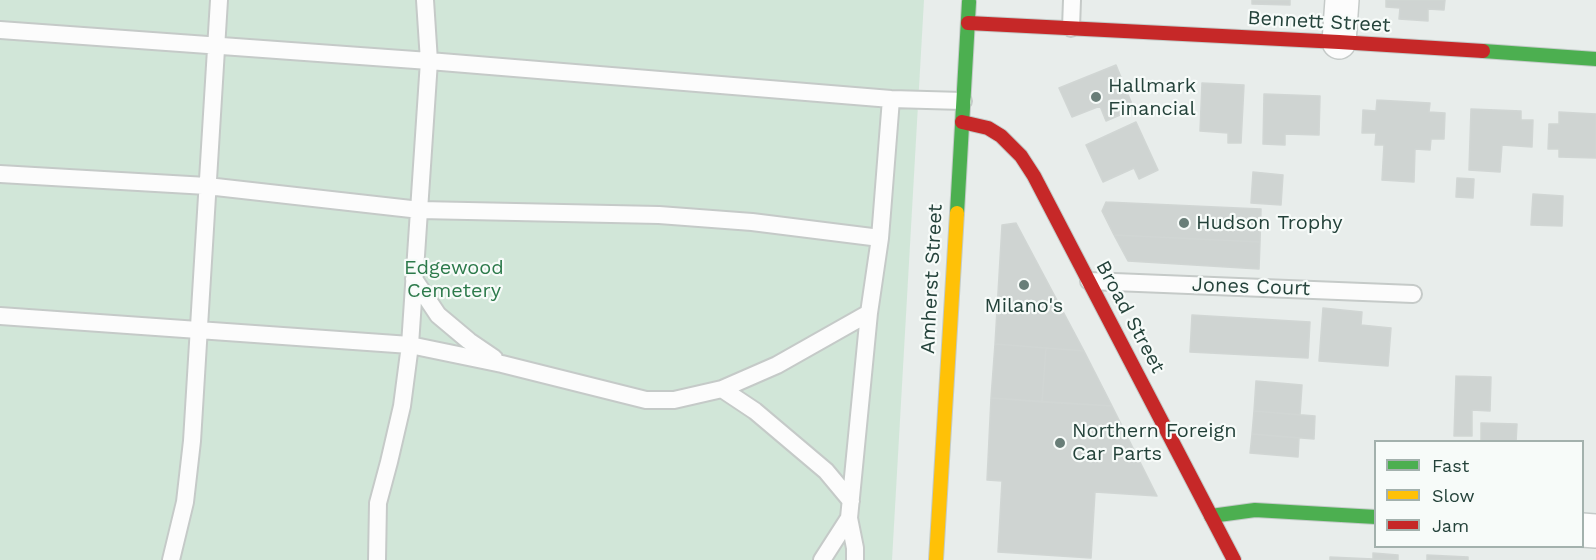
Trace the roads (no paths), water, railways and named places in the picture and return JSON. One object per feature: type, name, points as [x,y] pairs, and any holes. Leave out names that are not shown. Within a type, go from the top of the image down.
[{"type":"main road","name":"Amherst Street","points":[[936,560],[969,0]]},
{"type":"main road","name":"Bennett Street","points":[[968,23],[1339,42],[1596,59]]},
{"type":"main road","name":"Broad Street","points":[[962,123],[988,128],[1001,136],[1016,151],[1034,176],[1234,560]]},
{"type":"main road","points":[[1211,516],[1255,510],[1374,517]]},
{"type":"street","points":[[1339,42],[1342,0]]},
{"type":"lane","points":[[171,560],[185,502],[192,441],[219,0]]},
{"type":"lane","points":[[377,560],[378,503],[390,462],[402,406],[410,345],[429,62],[425,0]]},
{"type":"lane","points":[[1071,28],[1072,0]]},
{"type":"lane","points":[[0,30],[891,99],[963,101]]},
{"type":"lane","points":[[855,560],[850,509],[869,313],[880,238],[891,99]]},
{"type":"lane","points":[[0,174],[207,186],[420,210],[659,215],[752,222],[880,238]]},
{"type":"lane","points":[[414,279],[438,315],[469,341],[502,363]]},
{"type":"lane","name":"Jones Court","points":[[1089,280],[1413,294]]},
{"type":"lane","points":[[0,316],[410,345],[502,363],[646,400],[674,400],[722,389],[777,365],[869,313]]},
{"type":"lane","points":[[722,389],[755,411],[826,471],[850,509]]},
{"type":"lane","points":[[822,560],[850,509]]},
{"type":"place","name":"Hallmark Financial","points":[[1096,97]]},
{"type":"place","name":"Hudson Trophy","points":[[1184,223]]},
{"type":"place","name":"Milano's","points":[[1024,285]]},
{"type":"place","name":"Northern Foreign Car Parts","points":[[1060,443]]},
{"type":"park label","name":"Edgewood Cemetery","points":[[454,280]]}]
